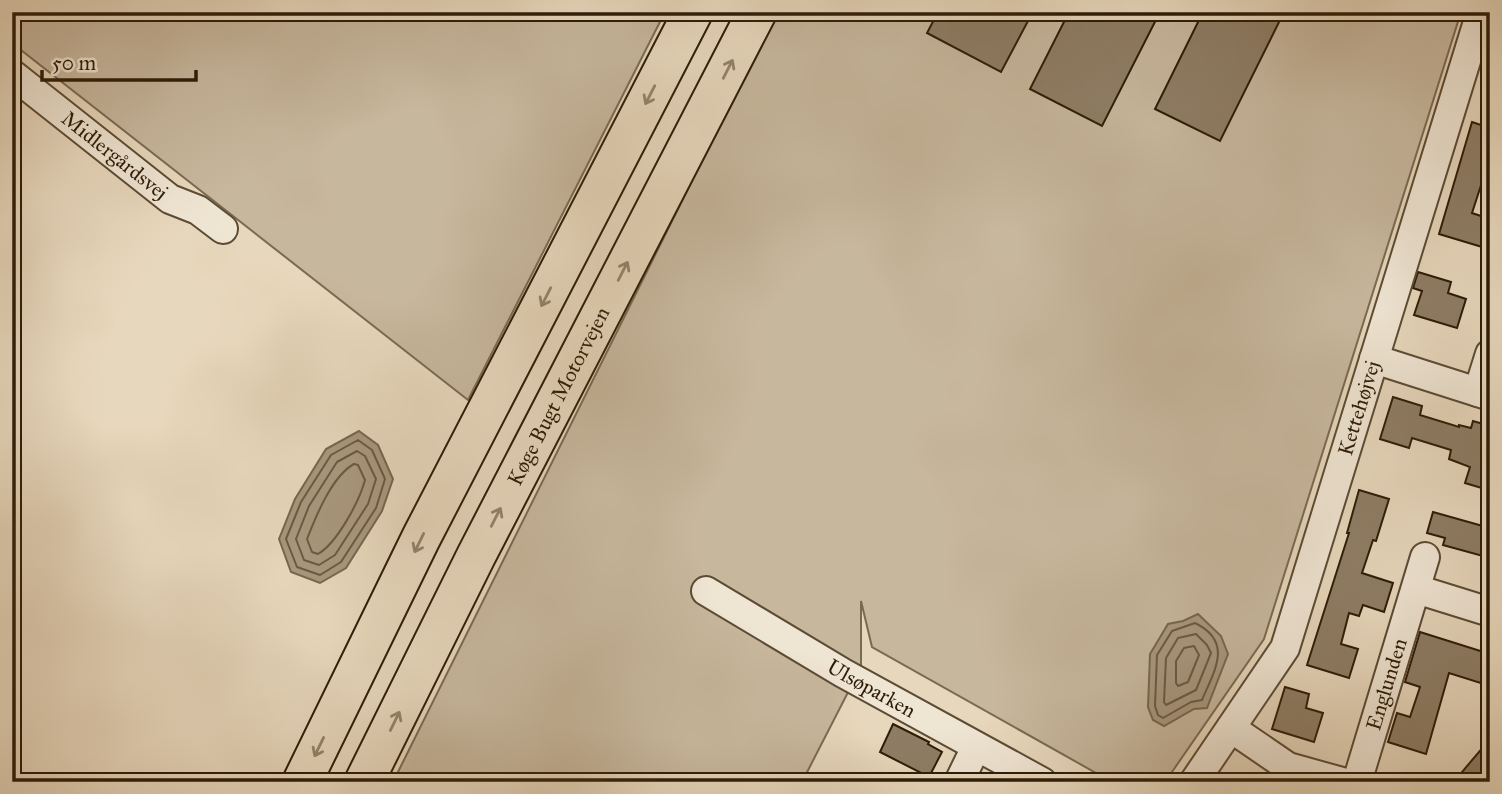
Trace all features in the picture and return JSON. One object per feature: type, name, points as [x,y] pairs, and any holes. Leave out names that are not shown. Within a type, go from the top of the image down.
[{"type":"highway","points":[[302,782],[421,538],[693,12]]},
{"type":"highway","name":"Køge Bugt Motorvejen","points":[[364,782],[476,556],[757,12]]},
{"type":"street","name":"Kettehøjvej","points":[[1194,782],[1284,648],[1481,12]]},
{"type":"street","name":"Midlergårdsvej","points":[[12,74],[170,199],[198,210],[223,229]]},
{"type":"street","points":[[1374,359],[1484,394],[1490,354]]},
{"type":"street","name":"Englunden","points":[[1357,782],[1425,557]]},
{"type":"street","points":[[1416,589],[1490,612]]},
{"type":"street","name":"Ulsøparken","points":[[706,591],[842,673],[1042,782]]},
{"type":"street","points":[[1231,728],[1288,767],[1342,782]]},
{"type":"street","points":[[959,782],[976,747]]},
{"type":"shaded area","points":[[12,12],[665,12],[468,400],[12,43]]},
{"type":"shaded area","points":[[776,12],[1461,12],[1264,639],[1165,782],[1112,782],[872,647],[861,601],[861,667],[802,782],[393,782]]},
{"type":"water","points":[[359,431],[378,445],[393,479],[382,511],[346,568],[320,583],[291,572],[279,539],[295,499],[326,449]]},
{"type":"water","points":[[1198,614],[1221,636],[1228,654],[1207,708],[1194,709],[1164,726],[1153,720],[1148,707],[1150,654],[1168,624]]},
{"type":"building","points":[[938,12],[1010,12],[1028,21],[1001,72],[927,33]]},
{"type":"building","points":[[1069,12],[1160,12],[1102,126],[1030,89]]},
{"type":"building","points":[[1203,12],[1284,12],[1220,141],[1155,109]]},
{"type":"building","points":[[1472,122],[1490,128],[1490,174],[1485,173],[1472,213],[1490,219],[1482,247],[1439,234]]},
{"type":"building","points":[[1418,272],[1451,282],[1448,293],[1466,299],[1457,328],[1414,315],[1422,291],[1413,288]]},
{"type":"building","points":[[1393,397],[1422,406],[1420,415],[1459,427],[1471,428],[1473,421],[1490,426],[1490,472],[1485,489],[1465,483],[1470,467],[1449,459],[1451,450],[1412,438],[1409,448],[1380,439]]},
{"type":"building","points":[[1359,490],[1389,499],[1376,541],[1373,540],[1362,573],[1393,583],[1384,612],[1363,605],[1359,616],[1349,613],[1341,644],[1358,649],[1349,678],[1307,665],[1349,533]]},
{"type":"building","points":[[1433,512],[1490,528],[1490,558],[1443,545],[1445,538],[1427,533]]},
{"type":"building","points":[[1420,632],[1490,654],[1490,686],[1449,673],[1426,754],[1388,742],[1397,713],[1410,717],[1420,687],[1405,682]]},
{"type":"building","points":[[1285,687],[1309,694],[1306,708],[1323,713],[1314,742],[1272,729]]},
{"type":"building","points":[[893,724],[929,742],[928,744],[942,752],[929,777],[880,752]]},
{"type":"building","points":[[1490,739],[1490,782],[1475,782],[1462,772]]}]
